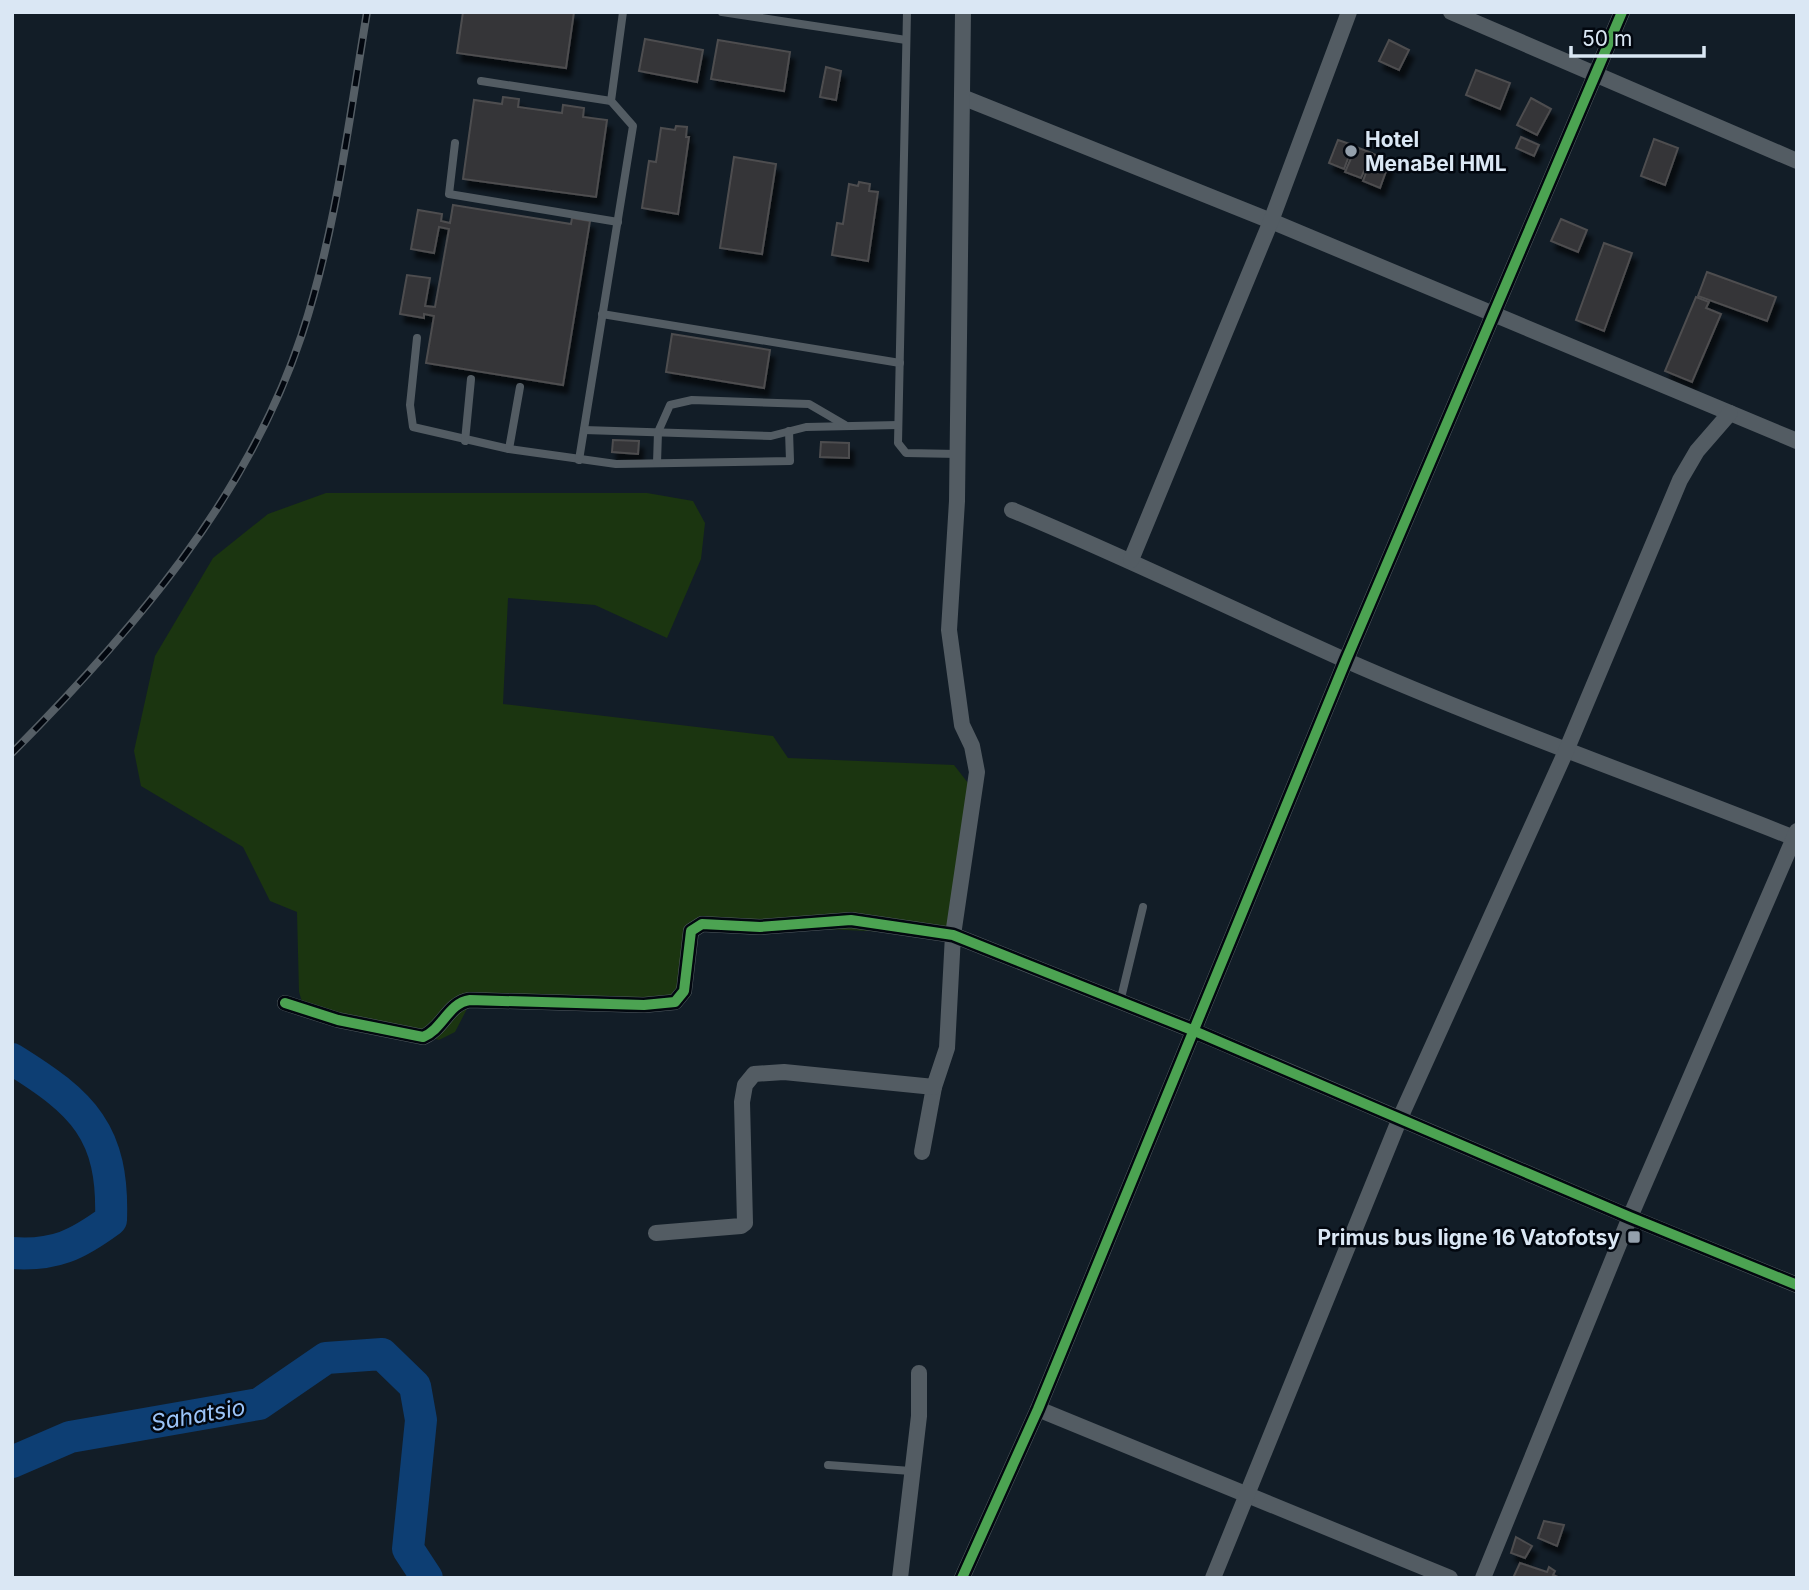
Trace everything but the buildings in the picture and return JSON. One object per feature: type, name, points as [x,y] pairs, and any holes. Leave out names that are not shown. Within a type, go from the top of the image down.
[{"type":"street","points":[[922,1152],[934,1087],[947,1048],[953,934],[976,772],[972,746],[962,725],[949,630],[958,454],[964,12]]},
{"type":"street","points":[[1131,560],[1271,221],[1349,12]]},
{"type":"street","points":[[1451,12],[1797,160]]},
{"type":"street","points":[[962,1578],[1038,1409],[1346,660],[1622,12]]},
{"type":"street","points":[[962,97],[1271,221],[1494,317],[1797,441]]},
{"type":"street","points":[[1213,1578],[1400,1118],[1566,751],[1680,480],[1697,451],[1730,413]]},
{"type":"street","points":[[1012,510],[1131,560],[1346,660],[1566,751],[1796,836],[1630,1217],[1483,1578]]},
{"type":"street","points":[[285,1003],[338,1020],[424,1037],[433,1034],[454,1007],[470,1000],[644,1005],[675,1002],[684,991],[691,931],[702,925],[760,927],[851,920],[953,934],[1192,1030],[1630,1217],[1797,1285]]},
{"type":"street","points":[[656,1233],[741,1226],[745,1223],[742,1102],[745,1085],[754,1074],[784,1072],[934,1087]]},
{"type":"street","points":[[900,1578],[919,1416],[919,1373]]},
{"type":"street","points":[[1038,1409],[1450,1578]]},
{"type":"lane","points":[[611,102],[623,12]]},
{"type":"lane","points":[[722,12],[906,40]]},
{"type":"lane","points":[[906,12],[898,443],[906,453],[958,454]]},
{"type":"lane","points":[[481,81],[611,102],[633,125],[579,460]]},
{"type":"lane","points":[[455,143],[449,194],[618,222]]},
{"type":"lane","points":[[603,314],[900,363]]},
{"type":"lane","points":[[416,338],[410,405],[413,427],[465,441],[579,460],[657,463],[790,461],[789,431]]},
{"type":"lane","points":[[465,441],[471,379]]},
{"type":"lane","points":[[509,449],[520,387]]},
{"type":"lane","points":[[657,463],[658,432],[670,405],[692,400],[809,404],[847,426]]},
{"type":"lane","points":[[584,430],[771,436],[806,426],[898,425]]},
{"type":"lane","points":[[1120,1002],[1143,907]]},
{"type":"lane","points":[[828,1465],[911,1471]]},
{"type":"green space","points":[[326,493],[647,493],[693,501],[705,523],[701,559],[667,638],[595,605],[508,598],[503,704],[773,736],[788,758],[954,765],[975,792],[951,935],[700,923],[690,997],[675,1009],[470,1003],[455,1032],[439,1040],[303,1005],[299,992],[297,912],[270,901],[243,847],[141,786],[134,751],[155,656],[213,558],[268,514]]},
{"type":"waterway","name":"Sahatsio","points":[[12,1059],[58,1090],[89,1123],[100,1142],[111,1190],[111,1220],[87,1236],[65,1247],[41,1253],[12,1253]]},
{"type":"waterway","name":"Sahatsio","points":[[12,1462],[70,1437],[259,1404],[326,1358],[382,1354],[415,1386],[421,1420],[408,1549],[427,1578]]},
{"type":"railway","points":[[12,753],[100,660],[182,560],[251,452],[279,394],[302,334],[324,255],[367,12]]},
{"type":"cycle path","points":[[962,1578],[1038,1409],[1346,660],[1622,12]]},
{"type":"cycle path","points":[[285,1003],[338,1020],[423,1037],[436,1028],[456,1006],[470,1000],[644,1005],[675,1002],[684,991],[691,931],[702,924],[760,927],[851,920],[953,935],[1192,1030],[1630,1217],[1797,1285]]},
{"type":"place","name":"Hotel MenaBel HML","points":[[1351,151]]},
{"type":"place","name":"Primus bus ligne 16 Vatofotsy","points":[[1634,1237]]}]
